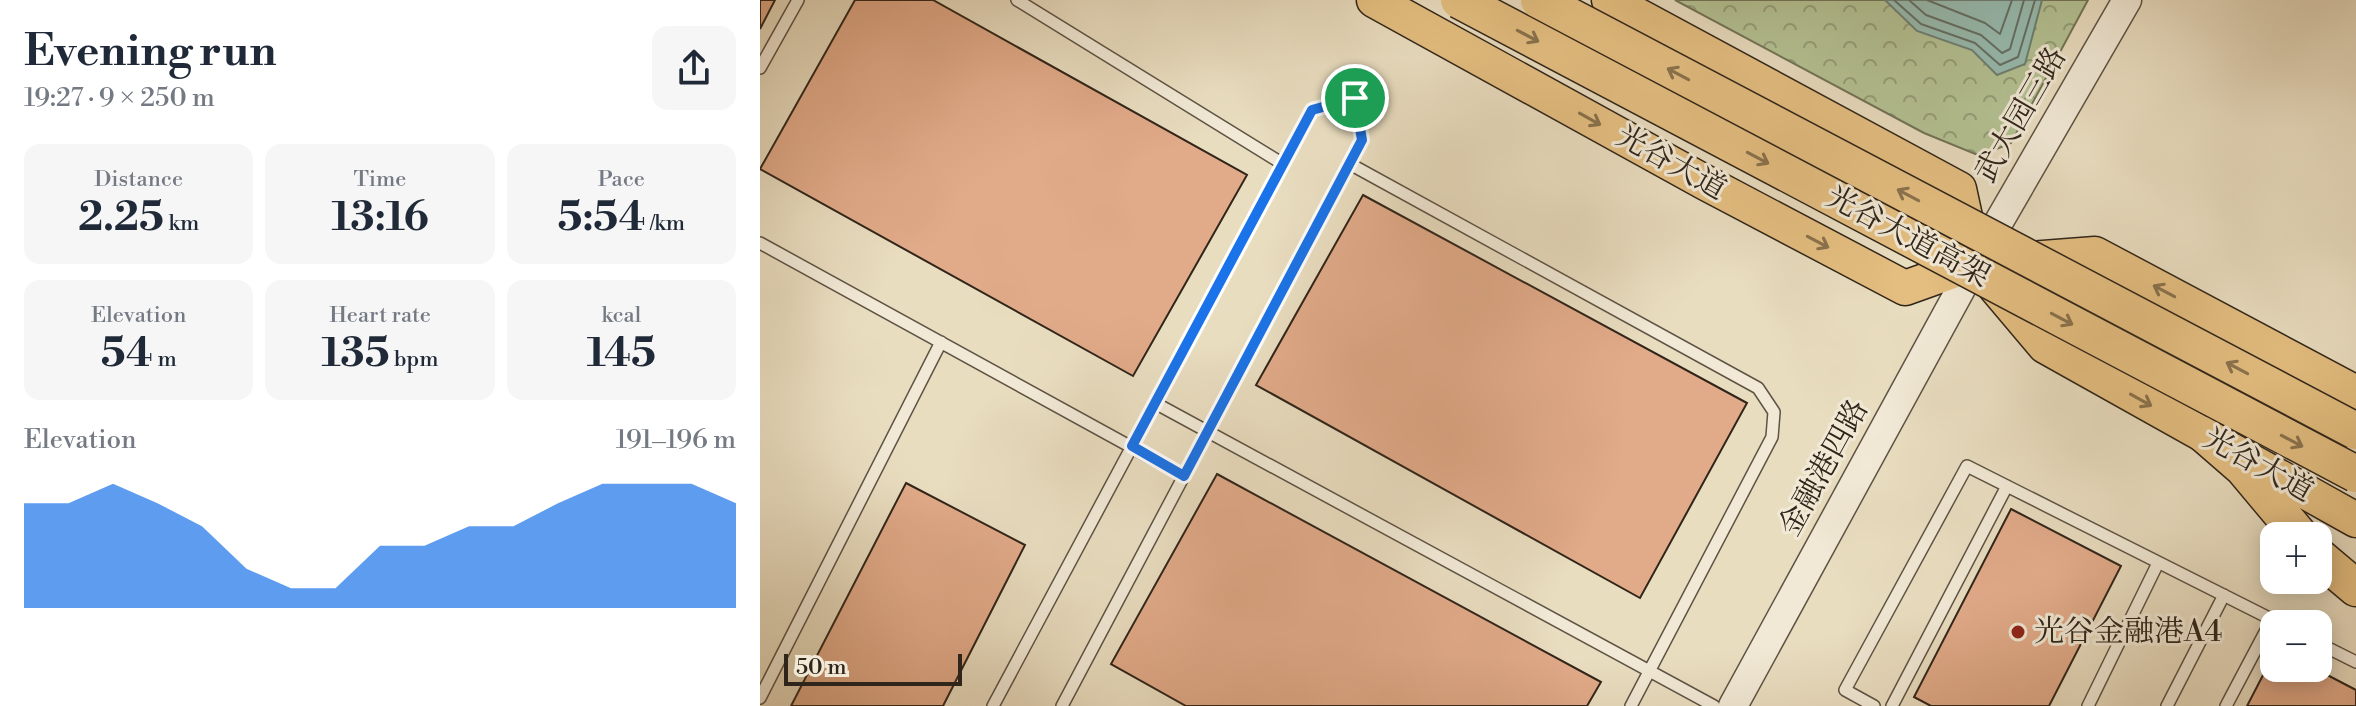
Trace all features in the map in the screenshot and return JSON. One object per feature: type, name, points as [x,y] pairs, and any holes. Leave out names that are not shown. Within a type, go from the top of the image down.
[{"type":"highway","name":"光谷大道高架","points":[[1459,0],[2356,474]]},
{"type":"highway","name":"光谷大道高架","points":[[1539,0],[2356,431]]},
{"type":"highway","points":[[2205,435],[2243,468],[2288,522]]},
{"type":"highway","points":[[2332,568],[2356,588]]},
{"type":"main road","name":"光谷大道","points":[[1374,0],[1905,288],[1975,263],[2095,254],[2356,393]]},
{"type":"main road","name":"光谷大道","points":[[1609,0],[1959,189],[1975,263],[2045,346],[2356,520]]},
{"type":"street","name":"武大园三路","points":[[1975,263],[2127,0]]},
{"type":"street","name":"金融港四路","points":[[1733,706],[1975,263]]},
{"type":"lane","points":[[760,68],[798,0]]},
{"type":"lane","points":[[1017,0],[1283,164]]},
{"type":"lane","points":[[993,706],[1312,110],[1355,98],[1362,140],[1062,706]]},
{"type":"lane","points":[[1350,164],[1758,388],[1774,412],[1772,437],[1631,706]]},
{"type":"lane","points":[[760,243],[1184,476]]},
{"type":"lane","points":[[760,698],[941,342]]},
{"type":"lane","points":[[1155,403],[1714,706]]},
{"type":"lane","points":[[1874,706],[1845,690],[1967,466],[2260,614]]},
{"type":"lane","points":[[1892,706],[2007,486]]},
{"type":"lane","points":[[2088,706],[2158,563]]},
{"type":"lane","points":[[2167,706],[2224,595]]},
{"type":"lane","points":[[2226,706],[2260,649]]},
{"type":"lane","points":[[2332,650],[2356,662]]},
{"type":"green space","points":[[1675,0],[2088,0],[2011,143],[1980,156],[1924,133]]},
{"type":"water","points":[[1885,0],[2042,0],[2025,64],[1997,75],[1972,50],[1917,31]]},
{"type":"building","points":[[760,0],[775,0],[760,29]]},
{"type":"building","points":[[855,0],[933,0],[1247,175],[1133,376],[760,169]]},
{"type":"building","points":[[1363,195],[1747,403],[1640,598],[1256,385]]},
{"type":"building","points":[[1217,474],[1601,682],[1587,706],[1186,706],[1111,664]]},
{"type":"building","points":[[906,483],[1025,545],[943,706],[791,706]]},
{"type":"building","name":"光谷金融港A4","points":[[2011,509],[2121,566],[2049,706],[1931,706],[1914,697]]},
{"type":"building","points":[[2332,677],[2356,690],[2356,706],[2247,706],[2260,681],[2332,682]]},
{"type":"place","name":"光谷金融港A4","points":[[2018,632]]},
{"type":"route","points":[[1355,98],[1362,140],[1184,476],[1132,446],[1312,110],[1355,98]]}]
